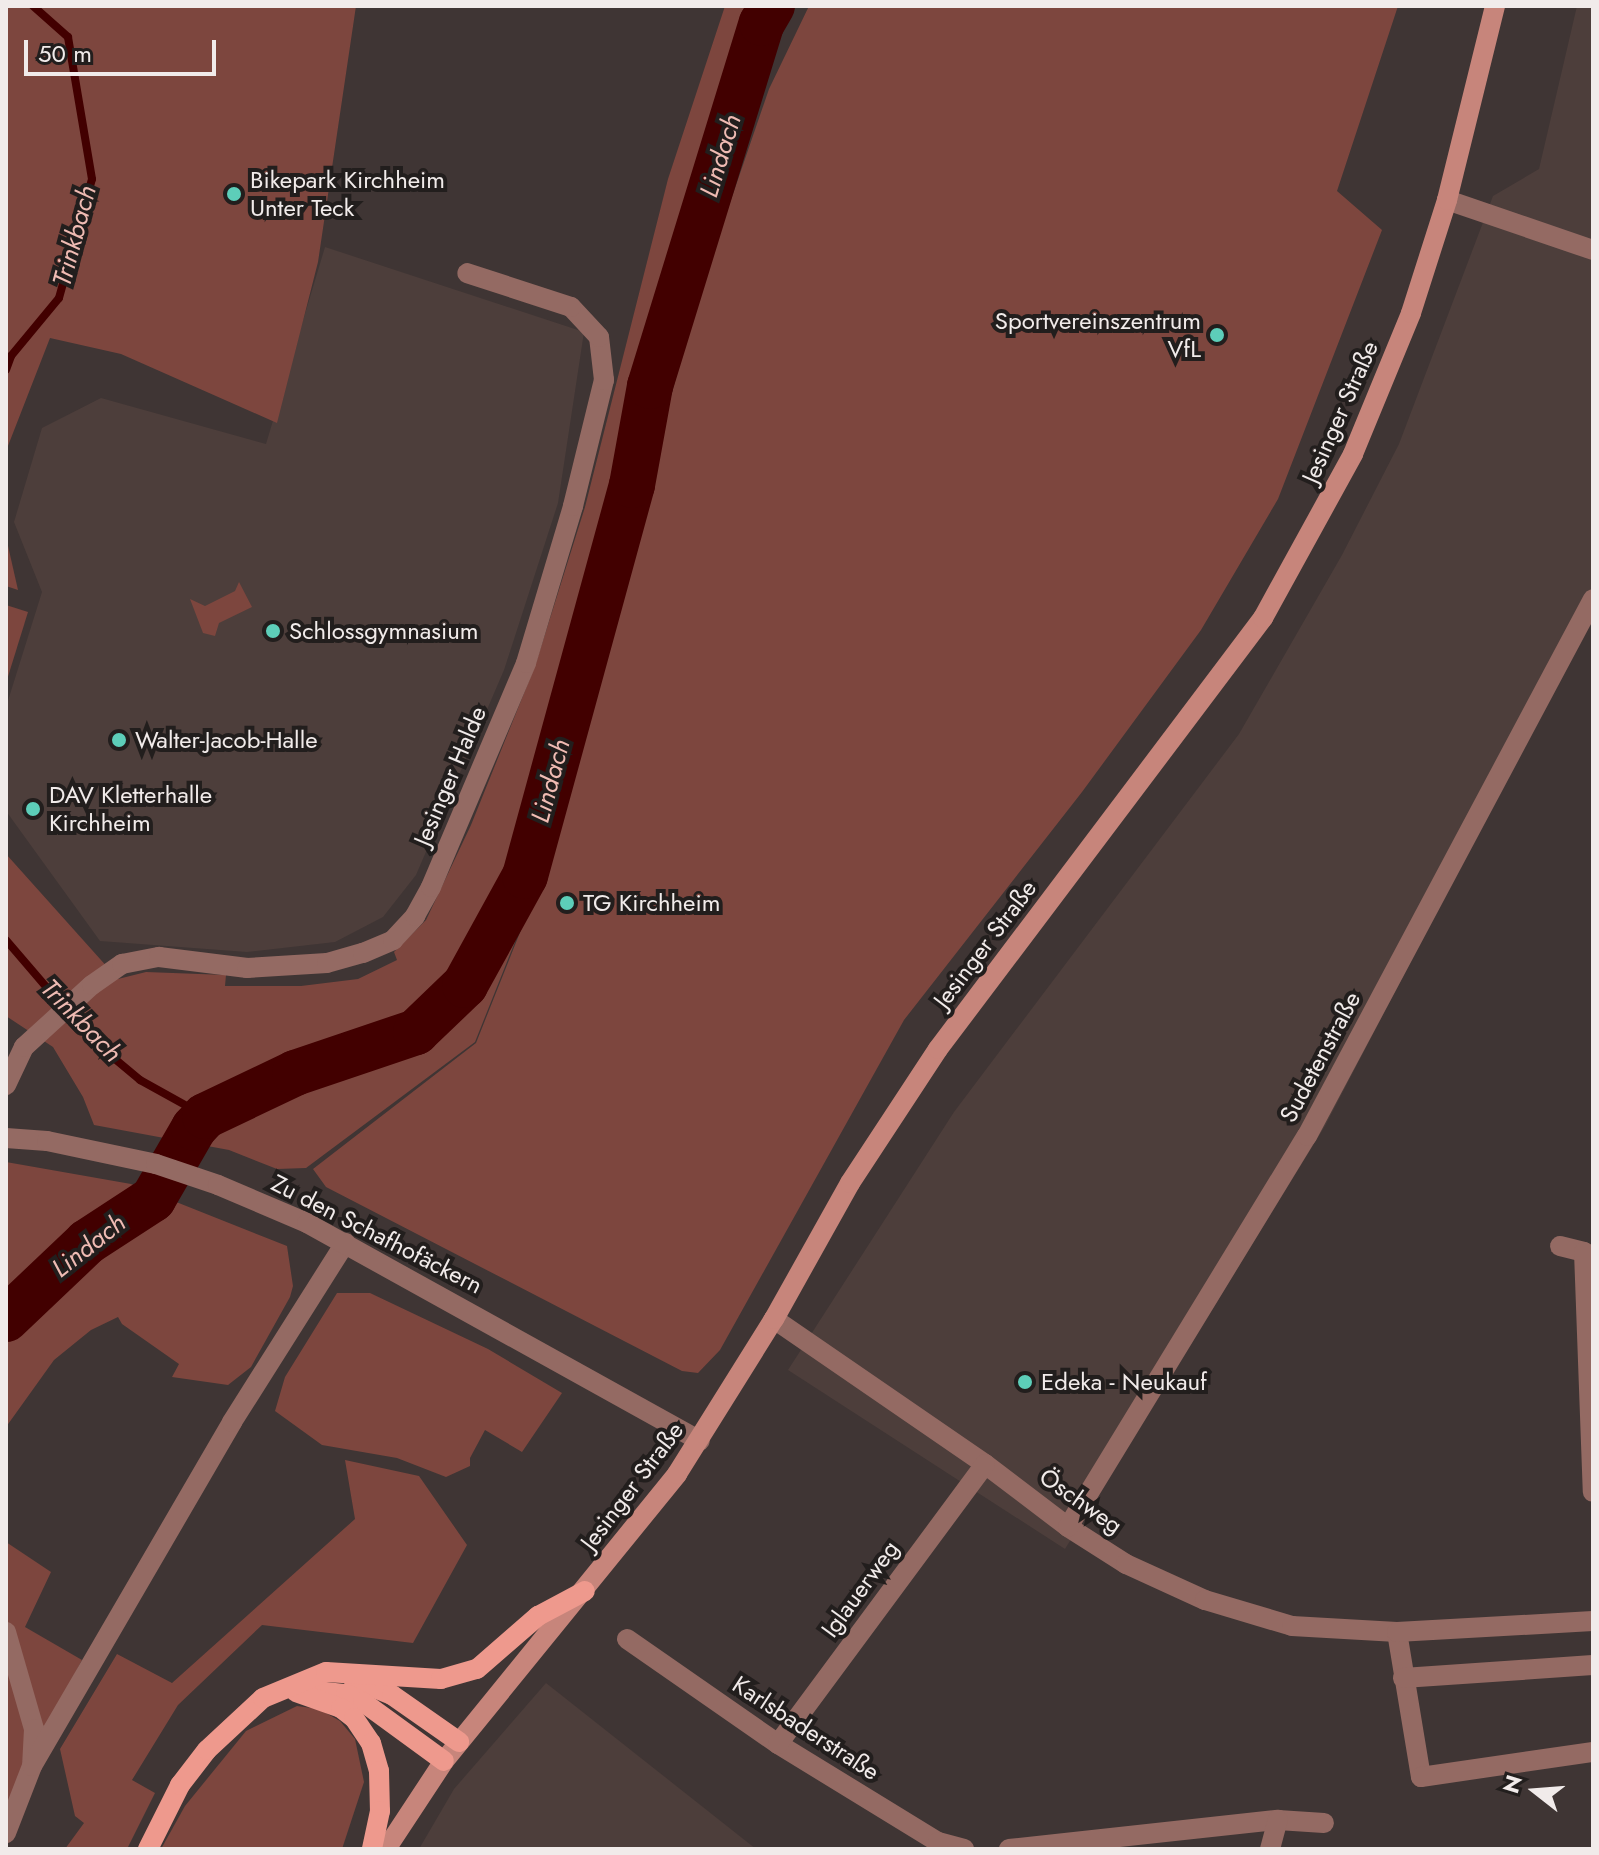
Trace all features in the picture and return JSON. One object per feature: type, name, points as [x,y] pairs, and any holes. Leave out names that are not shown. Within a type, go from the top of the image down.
[{"type":"main road","name":"Jesinger Straße","points":[[386,1849],[444,1761],[585,1591],[700,1441],[774,1319],[850,1183],[938,1049],[1263,618],[1353,454],[1411,313],[1447,200],[1495,6]]},
{"type":"main road","points":[[286,1693],[303,1679],[326,1672],[441,1679],[467,1672],[492,1658],[538,1616],[585,1591]]},
{"type":"main road","points":[[326,1672],[361,1680],[392,1695],[459,1742]]},
{"type":"main road","points":[[286,1693],[341,1708],[354,1718],[371,1743],[379,1771],[380,1811],[372,1849]]},
{"type":"main road","points":[[148,1849],[180,1785],[207,1750],[263,1698],[286,1693],[346,1694],[363,1702],[444,1761]]},
{"type":"street","points":[[1447,200],[1593,250]]},
{"type":"street","name":"Jesinger Halde","points":[[6,1085],[24,1047],[92,985],[122,964],[159,957],[247,968],[327,963],[363,953],[393,940],[415,916],[431,887],[526,663],[573,506],[604,380],[599,337],[571,307],[467,273]]},
{"type":"street","name":"Sudetenstraße","points":[[1068,1527],[1307,1136],[1593,599]]},
{"type":"street","name":"Zu den Schafhofäckern","points":[[6,1138],[104,1151],[218,1185],[345,1243],[700,1441]]},
{"type":"street","points":[[6,1833],[32,1766],[232,1422],[345,1243]]},
{"type":"street","points":[[1560,1246],[1584,1252],[1593,1492]]},
{"type":"street","name":"Öschweg","points":[[774,1319],[985,1464],[1068,1527],[1126,1564],[1205,1600],[1292,1626],[1397,1632],[1593,1621]]},
{"type":"street","name":"Iglauerweg","points":[[778,1744],[985,1464]]},
{"type":"street","points":[[6,1632],[34,1729],[32,1766]]},
{"type":"street","points":[[1397,1632],[1421,1777],[1593,1752]]},
{"type":"street","name":"Karlsbaderstraße","points":[[627,1639],[778,1744],[938,1842],[964,1849]]},
{"type":"street","points":[[1403,1678],[1593,1665]]},
{"type":"street","points":[[1270,1849],[1278,1820]]},
{"type":"street","points":[[1009,1849],[1278,1820],[1324,1823]]},
{"type":"shaded area","name":"Bikepark Kirchheim Unter Teck","points":[[6,6],[356,6],[318,262],[277,423],[121,354],[50,338],[6,451]]},
{"type":"shaded area","points":[[725,6],[794,6],[748,111],[688,294],[629,543],[542,874],[475,1042],[306,1168],[277,1169],[229,1150],[94,1125],[83,1097],[53,1047],[6,1016],[6,854],[118,979],[146,972],[226,975],[225,986],[301,986],[358,979],[397,960],[394,952],[426,920],[471,825],[535,666],[585,507],[668,179]]},
{"type":"shaded area","points":[[809,6],[1398,6],[1337,191],[1382,230],[1278,499],[1201,630],[1082,792],[904,1020],[720,1350],[698,1373],[682,1371],[326,1187],[313,1169],[476,1043],[544,872],[697,299],[769,89]]},
{"type":"shaded area","points":[[1577,6],[1593,6],[1593,613],[1325,1126],[1065,1549],[788,1370],[954,1112],[1239,734],[1342,555],[1399,444],[1493,196],[1539,169]]},
{"type":"shaded area","name":"Schlossgymnasium","points":[[325,247],[584,332],[558,503],[504,670],[416,875],[383,917],[335,942],[247,952],[100,941],[6,811],[6,707],[42,592],[14,522],[42,428],[101,398],[266,444]]},
{"type":"shaded area","points":[[6,537],[18,590],[6,586]]},
{"type":"shaded area","points":[[239,582],[252,607],[219,623],[215,636],[203,633],[190,599],[205,606],[235,591]]},
{"type":"shaded area","points":[[6,605],[28,612],[6,683]]},
{"type":"shaded area","points":[[6,1162],[131,1184],[287,1246],[293,1286],[290,1297],[251,1367],[228,1385],[172,1377],[179,1364],[122,1324],[118,1317],[91,1330],[54,1360],[6,1427]]},
{"type":"shaded area","points":[[337,1293],[370,1293],[488,1349],[562,1393],[522,1452],[485,1430],[470,1458],[470,1466],[446,1477],[397,1458],[322,1445],[275,1411],[285,1377]]},
{"type":"shaded area","points":[[345,1460],[419,1476],[467,1545],[413,1643],[262,1625],[178,1705],[132,1780],[155,1793],[127,1849],[65,1849],[84,1823],[75,1816],[60,1749],[117,1654],[172,1683],[355,1519]]},
{"type":"shaded area","points":[[6,1542],[51,1572],[25,1627],[82,1660],[6,1805]]},
{"type":"shaded area","points":[[546,1683],[756,1849],[419,1849],[454,1789]]},
{"type":"shaded area","points":[[297,1706],[319,1709],[340,1721],[355,1739],[364,1782],[342,1849],[161,1849],[185,1806],[246,1731]]},
{"type":"waterway","name":"Trinkbach","points":[[6,370],[11,356],[59,298],[92,179],[68,37],[33,6]]},
{"type":"waterway","name":"Lindach","points":[[6,1319],[87,1242],[153,1199],[194,1128],[205,1116],[295,1073],[416,1032],[465,985],[525,876],[632,485],[650,386],[762,23],[772,6]]},
{"type":"waterway","name":"Trinkbach","points":[[6,940],[91,1039],[140,1080],[205,1116]]},
{"type":"place","name":"Bikepark Kirchheim Unter Teck","points":[[234,194]]},
{"type":"place","name":"Sportvereinszentrum VfL","points":[[1217,335]]},
{"type":"place","name":"Schlossgymnasium","points":[[273,631]]},
{"type":"place","name":"Walter-Jacob-Halle","points":[[119,740]]},
{"type":"place","name":"DAV Kletterhalle Kirchheim","points":[[33,809]]},
{"type":"place","name":"TG Kirchheim","points":[[567,903]]},
{"type":"place","name":"Edeka - Neukauf","points":[[1025,1382]]}]
